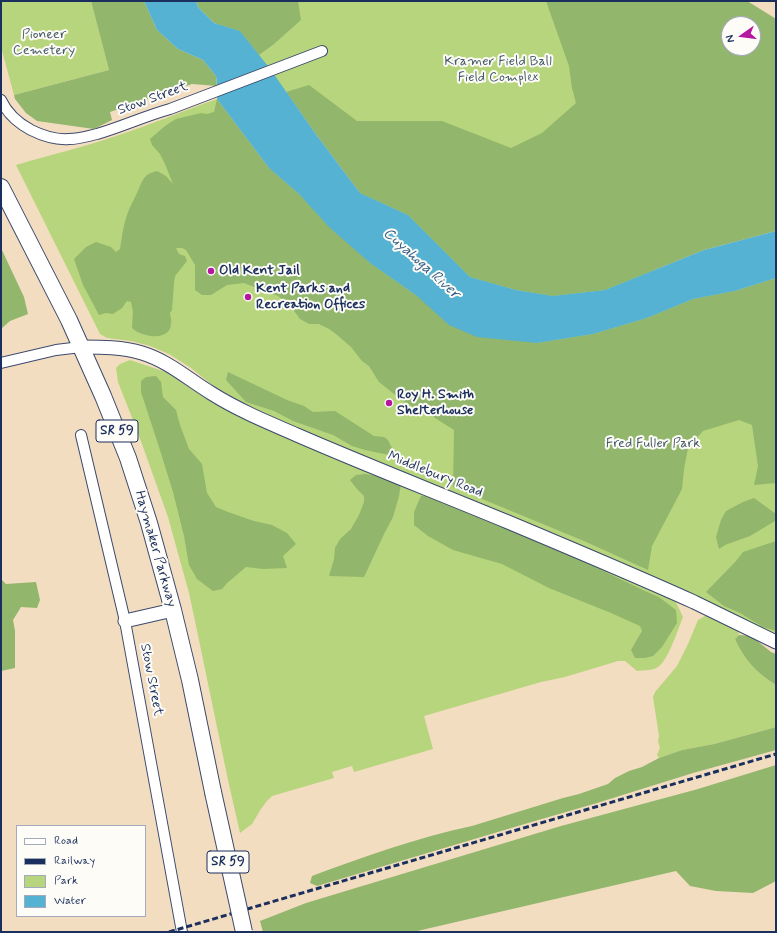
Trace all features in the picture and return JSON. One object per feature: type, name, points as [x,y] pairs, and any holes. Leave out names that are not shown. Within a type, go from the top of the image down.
[{"type":"main road","name":"Haymaker Parkway","points":[[1,188],[82,346],[128,458],[149,523],[174,610],[244,932]]},
{"type":"street","name":"Stow Street","points":[[1,100],[18,122],[25,127],[48,137],[69,139],[84,137],[106,131],[193,100],[322,51]]},
{"type":"street","points":[[1,363],[56,350],[82,346]]},
{"type":"street","name":"Middlebury Road","points":[[82,346],[111,347],[142,353],[179,371],[209,392],[245,412],[573,550],[693,602],[776,642]]},
{"type":"street","name":"Stow Street","points":[[81,435],[125,621],[182,932]]},
{"type":"street","points":[[125,621],[174,610]]},
{"type":"green space","name":"Pioneer Cemetery","points":[[1,1],[91,1],[109,70],[14,95],[1,47]]},
{"type":"green space","points":[[91,1],[144,1],[157,30],[178,49],[203,60],[216,76],[217,86],[192,84],[110,112],[112,120],[94,129],[37,121],[26,113],[15,99],[14,95],[109,70]]},
{"type":"green space","name":"Kramer Field Ball Field Complex","points":[[196,1],[747,1],[776,19],[776,231],[408,215]]},
{"type":"green space","points":[[196,1],[298,1],[301,20],[259,55],[240,31],[214,23],[198,7]]},
{"type":"green space","points":[[546,1],[747,1],[776,19],[776,231],[704,250],[605,290],[553,296],[516,290],[470,277],[408,215],[360,193],[286,92],[309,85],[357,121],[442,121],[511,148],[542,133],[576,103],[569,66]]},
{"type":"green space","name":"Fred Fuller Park","points":[[217,99],[269,168],[735,291],[776,278],[776,635],[256,410],[221,392],[191,368],[169,354],[150,346],[131,341],[107,338],[100,334],[16,165],[104,140]]},
{"type":"green space","name":"Fred Fuller Park","points":[[217,99],[269,168],[299,194],[370,263],[417,296],[537,343],[593,334],[647,318],[693,299],[735,291],[776,278],[776,483],[754,485],[758,466],[752,425],[739,420],[703,431],[688,448],[682,489],[652,546],[648,570],[584,541],[453,487],[454,430],[424,411],[418,410],[403,401],[379,382],[369,366],[362,361],[351,347],[336,334],[319,324],[309,324],[300,319],[289,304],[278,296],[244,283],[227,285],[211,295],[202,295],[195,290],[195,265],[186,250],[182,248],[176,248],[179,254],[185,256],[187,261],[175,276],[169,331],[163,335],[150,336],[140,333],[132,328],[133,312],[131,302],[127,301],[122,308],[113,314],[106,313],[99,315],[83,285],[74,259],[86,247],[96,242],[111,247],[116,252],[120,249],[128,212],[145,177],[157,171],[166,176],[173,184],[160,154],[152,145],[150,139],[176,119],[201,113],[207,114],[214,112]]},
{"type":"green space","points":[[1,248],[24,297],[28,314],[10,321],[1,329]]},
{"type":"green space","points":[[130,360],[166,372],[205,398],[222,407],[666,596],[674,598],[683,617],[662,664],[651,670],[637,671],[625,661],[618,661],[424,716],[433,749],[354,772],[352,766],[332,772],[334,778],[272,796],[261,809],[252,824],[240,833],[189,593],[168,517],[118,382],[116,368],[120,364]]},
{"type":"green space","points":[[228,372],[287,400],[304,406],[313,412],[335,411],[374,436],[384,437],[388,440],[393,450],[389,455],[352,446],[333,435],[293,421],[274,411],[246,402],[226,380]]},
{"type":"green space","points":[[156,376],[161,382],[163,397],[176,410],[189,449],[202,464],[207,493],[216,507],[254,521],[272,525],[287,533],[296,544],[283,556],[287,568],[263,569],[246,567],[222,589],[213,591],[197,579],[189,565],[184,536],[173,492],[141,392],[141,381],[146,377]]},
{"type":"green space","points":[[365,474],[383,477],[401,484],[393,517],[364,577],[329,576],[334,559],[335,548],[340,539],[351,529],[364,502],[364,496],[350,480],[356,475]]},
{"type":"green space","points":[[427,495],[566,553],[659,597],[676,610],[677,623],[662,647],[653,656],[635,658],[631,650],[642,631],[640,626],[549,588],[502,564],[453,550],[428,536],[414,525],[414,512],[421,496]]},
{"type":"green space","points":[[754,498],[776,514],[775,521],[750,536],[725,545],[719,549],[716,537],[721,520],[726,511]]},
{"type":"green space","points":[[776,541],[776,631],[763,627],[740,613],[724,606],[706,592],[743,552]]},
{"type":"green space","points":[[1,579],[6,584],[36,582],[40,600],[37,608],[21,607],[13,620],[15,631],[15,668],[1,671]]},
{"type":"green space","points":[[710,615],[738,631],[739,635],[735,639],[747,660],[757,671],[776,685],[776,727],[714,744],[682,750],[659,758],[657,755],[660,748],[658,741],[659,736],[653,697],[655,692],[677,666],[698,620]]},
{"type":"green space","points":[[739,635],[751,636],[771,652],[776,654],[776,685],[757,671],[747,660],[735,639]]},
{"type":"green space","points":[[776,727],[776,750],[693,773],[317,886],[310,883],[312,876],[391,848],[472,826],[608,784],[615,778],[629,771],[682,750],[714,744]]},
{"type":"green space","points":[[776,765],[776,881],[753,893],[716,891],[690,886],[676,871],[413,932],[263,932],[260,921],[306,903],[561,826],[698,789]]},
{"type":"water","name":"Cuyahoga River","points":[[144,1],[196,1],[198,7],[214,23],[240,31],[271,70],[315,133],[360,193],[408,215],[470,277],[516,290],[553,296],[605,290],[704,250],[776,231],[776,278],[735,291],[693,299],[647,318],[593,334],[537,343],[477,337],[449,325],[417,296],[370,263],[329,227],[299,194],[269,168],[217,99],[218,91],[216,76],[203,60],[178,49],[157,30]]},
{"type":"railway","points":[[169,932],[776,754]]},
{"type":"place","name":"Old Kent Jail","points":[[211,271]]},
{"type":"place","name":"Kent Parks and Recreation Offices","points":[[248,297]]},
{"type":"place","name":"Roy H. Smith Shelterhouse","points":[[389,403]]}]
